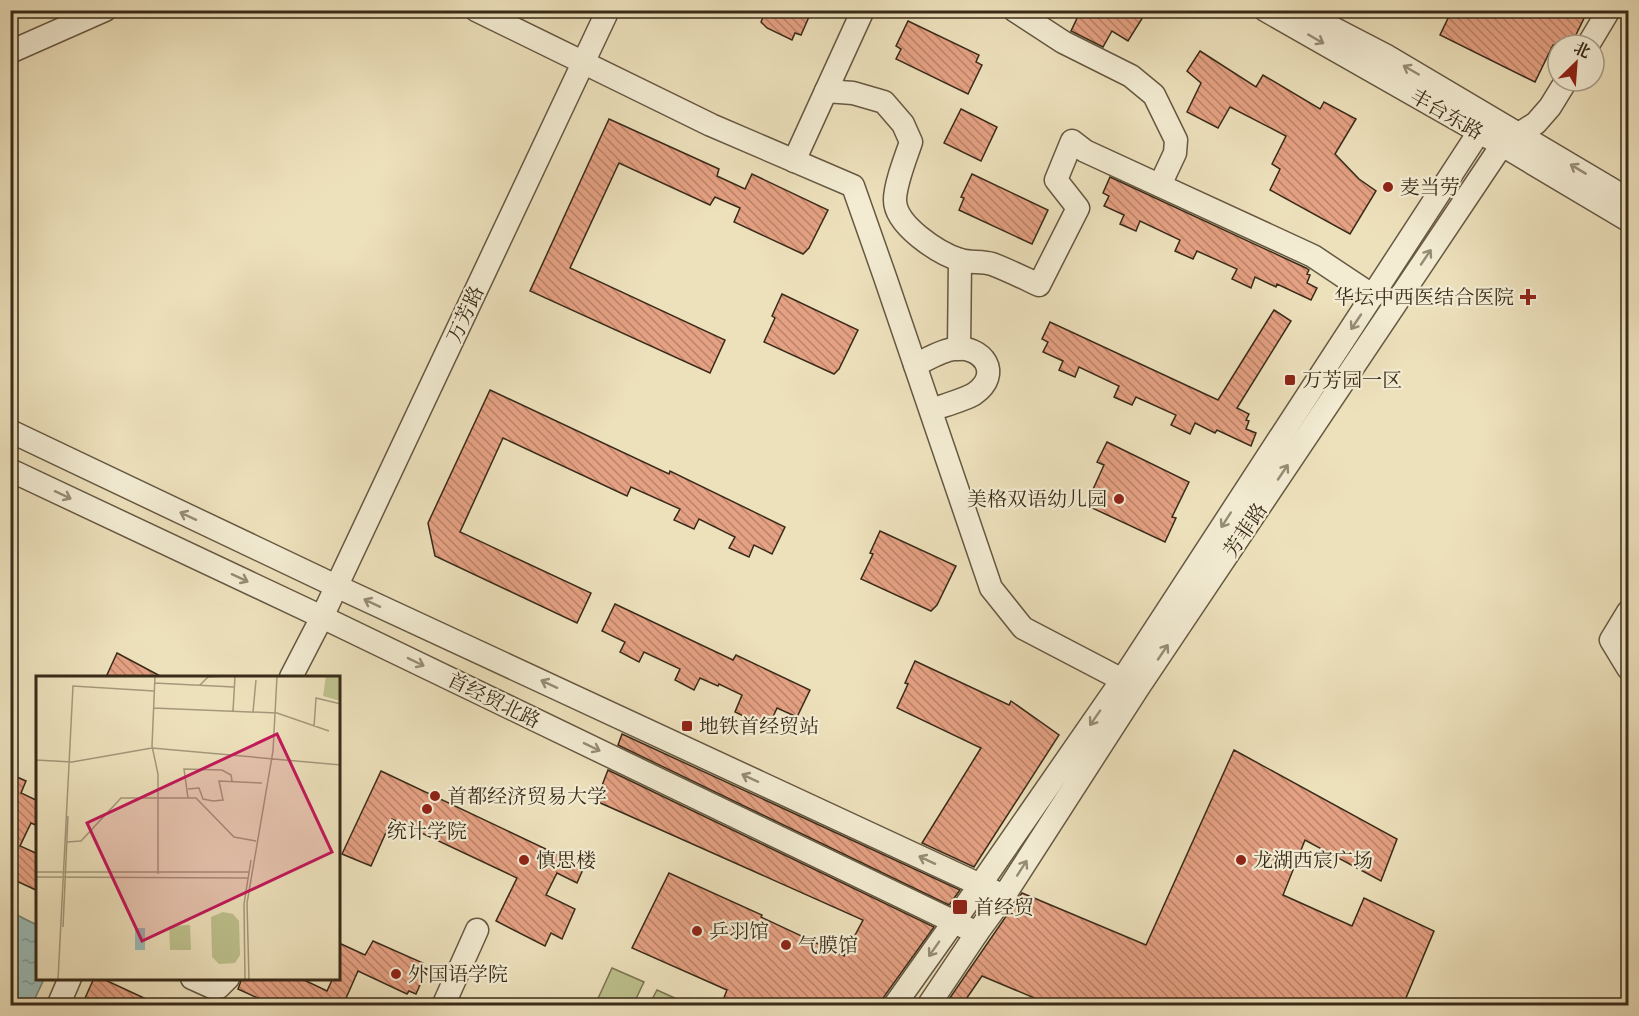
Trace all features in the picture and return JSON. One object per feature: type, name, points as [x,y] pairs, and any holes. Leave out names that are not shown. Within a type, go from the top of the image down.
[{"type":"street","points":[[10,52],[105,10]]},
{"type":"street","points":[[476,10],[711,124],[853,186],[991,588],[1023,628],[1130,684]]},
{"type":"street","name":"万芳路","points":[[292,676],[322,617],[608,10]]},
{"type":"street","points":[[794,161],[863,10]]},
{"type":"street","points":[[1014,10],[1063,42],[1131,76],[1154,95],[1176,140],[1175,153],[1160,185]]},
{"type":"street","name":"丰台东路","points":[[1265,10],[1479,132]]},
{"type":"street","name":"丰台东路","points":[[1298,10],[1385,55],[1629,220]]},
{"type":"street","points":[[1595,33],[1609,10]]},
{"type":"street","points":[[826,91],[853,93],[884,102],[903,124],[911,142],[895,193],[897,212],[907,225],[932,247],[960,260],[990,264],[1039,285],[1078,208],[1056,180],[1072,141],[1085,151],[1313,256],[1373,296]]},
{"type":"street","name":"芳菲路","points":[[894,1005],[953,921],[1130,684],[1511,139],[1536,123],[1559,93]]},
{"type":"street","points":[[1479,132],[1511,139]]},
{"type":"street","name":"芳菲路","points":[[928,1005],[1004,896],[1130,684],[1311,389],[1479,132]]},
{"type":"street","name":"丰台东路","points":[[1511,139],[1629,200]]},
{"type":"street","points":[[959,349],[960,260]]},
{"type":"street","points":[[915,365],[952,349],[967,349],[978,354],[987,364],[989,375],[986,383],[974,394],[930,410]]},
{"type":"street","name":"首经贸北路","points":[[10,431],[336,586],[1004,896]]},
{"type":"street","name":"首经贸北路","points":[[10,470],[322,617],[977,933]]},
{"type":"street","points":[[1629,612],[1611,640],[1629,668]]},
{"type":"street","points":[[443,1005],[477,930]]},
{"type":"street","points":[[58,1005],[69,980]]},
{"type":"street","points":[[196,980],[212,987],[219,987],[226,980]]},
{"type":"green space","points":[[612,968],[644,982],[633,1005],[595,1005]]},
{"type":"green space","points":[[657,990],[688,1004],[649,1005]]},
{"type":"water","points":[[11,912],[36,924],[36,980],[44,980],[32,1005],[11,1005]]},
{"type":"building","points":[[766,10],[812,10],[801,35],[795,33],[792,40],[767,28],[761,22]]},
{"type":"building","points":[[1081,10],[1132,10],[1143,17],[1128,41],[1112,31],[1103,47],[1071,31]]},
{"type":"building","points":[[1452,10],[1588,10],[1577,33],[1546,33],[1546,59],[1535,82],[1440,35]]},
{"type":"building","points":[[908,21],[979,55],[976,62],[982,65],[968,94],[896,59],[901,49],[896,46]]},
{"type":"building","points":[[1200,51],[1256,87],[1263,75],[1320,109],[1324,102],[1356,119],[1335,154],[1359,179],[1376,191],[1350,234],[1270,190],[1280,169],[1272,164],[1286,136],[1230,107],[1218,128],[1187,112],[1201,83],[1187,71]]},
{"type":"building","points":[[961,109],[997,127],[981,161],[944,143]]},
{"type":"building","points":[[609,119],[719,169],[717,176],[745,189],[752,174],[828,210],[809,248],[803,254],[734,222],[740,208],[715,197],[710,205],[619,163],[570,268],[725,340],[710,373],[530,291]]},
{"type":"building","points":[[972,174],[1048,210],[1032,244],[959,210],[964,198],[961,197]]},
{"type":"building","points":[[1110,177],[1306,268],[1309,270],[1307,274],[1310,275],[1307,283],[1317,288],[1311,300],[1277,284],[1276,287],[1255,277],[1251,288],[1232,279],[1237,269],[1197,251],[1193,259],[1175,251],[1180,240],[1140,221],[1136,231],[1120,224],[1124,215],[1104,206],[1109,196],[1103,193]]},
{"type":"building","points":[[782,294],[858,330],[839,369],[834,374],[764,342],[775,318],[772,316]]},
{"type":"building","points":[[1274,310],[1291,321],[1237,408],[1249,414],[1246,429],[1256,433],[1251,446],[1217,430],[1215,433],[1195,423],[1190,434],[1171,425],[1176,415],[1136,397],[1132,405],[1114,397],[1119,386],[1079,367],[1075,377],[1059,370],[1063,361],[1043,352],[1048,342],[1042,339],[1050,322],[1218,400]]},
{"type":"building","points":[[490,390],[669,474],[670,471],[785,527],[772,554],[754,545],[749,557],[729,548],[735,537],[699,519],[694,529],[674,520],[680,509],[631,487],[627,496],[503,438],[460,532],[591,593],[577,623],[435,556],[428,523]]},
{"type":"building","points":[[1107,442],[1189,482],[1172,517],[1176,518],[1165,542],[1086,505],[1104,465],[1097,462]]},
{"type":"building","points":[[880,531],[956,566],[937,605],[931,611],[861,579],[873,554],[870,553]]},
{"type":"building","points":[[615,604],[733,660],[736,655],[810,690],[797,717],[777,708],[768,728],[735,712],[742,695],[700,678],[694,690],[675,680],[680,669],[644,652],[639,662],[620,652],[625,642],[602,631]]},
{"type":"building","points":[[117,653],[160,676],[106,676]]},
{"type":"building","points":[[915,661],[1009,705],[1011,701],[1059,735],[974,867],[922,843],[981,748],[897,708]]},
{"type":"building","points":[[622,734],[960,890],[949,905],[618,745]]},
{"type":"building","name":"龙湖西宸广场","points":[[1234,750],[1397,839],[1381,881],[1305,840],[1283,895],[1352,926],[1364,898],[1434,931],[1403,1005],[1051,1005],[982,976],[962,1005],[945,1005],[1022,893],[1146,945]]},
{"type":"building","points":[[608,770],[934,927],[883,998],[881,1005],[734,1005],[723,1000],[727,990],[632,948],[669,873],[762,915],[761,917],[844,956],[863,920],[596,801]]},
{"type":"building","name":"慎思楼","points":[[381,771],[584,867],[577,883],[557,873],[546,895],[575,909],[562,939],[551,933],[545,946],[496,921],[517,878],[392,819],[371,866],[342,854]]},
{"type":"building","points":[[10,774],[26,781],[21,793],[36,800],[36,825],[31,823],[20,846],[36,853],[36,890],[10,878]]},
{"type":"building","points":[[373,941],[423,963],[421,967],[427,969],[416,994],[409,991],[407,994],[358,971],[343,1005],[273,1005],[238,989],[241,980],[304,980],[327,991],[332,980],[340,980],[340,943],[365,955]]},
{"type":"building","points":[[93,980],[105,980],[159,1005],[82,1005]]},
{"type":"place","name":"麦当劳","points":[[1388,187]]},
{"type":"place","name":"华坛中西医结合医院","points":[[1528,297]]},
{"type":"place","name":"万芳园一区","points":[[1290,380]]},
{"type":"place","name":"美格双语幼儿园","points":[[1119,499]]},
{"type":"place","name":"地铁首经贸站","points":[[687,726]]},
{"type":"place","name":"首都经济贸易大学","points":[[435,796]]},
{"type":"place","name":"统计学院","points":[[427,809]]},
{"type":"place","name":"慎思楼","points":[[524,860]]},
{"type":"place","name":"龙湖西宸广场","points":[[1241,860]]},
{"type":"place","name":"首经贸","points":[[960,907]]},
{"type":"place","name":"乒羽馆","points":[[697,931]]},
{"type":"place","name":"气膜馆","points":[[786,945]]},
{"type":"place","name":"外国语学院","points":[[396,974]]}]
